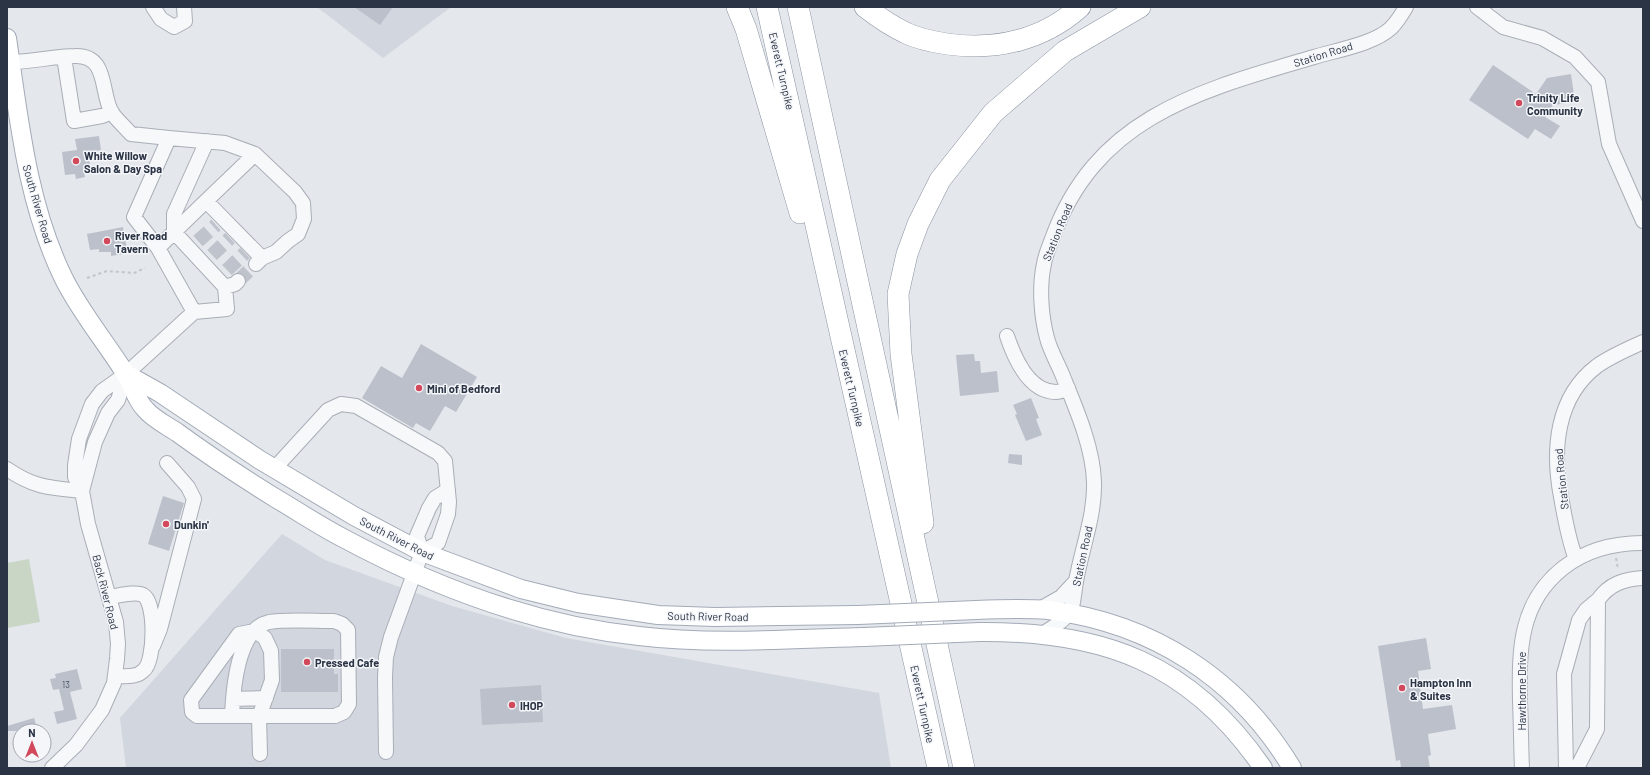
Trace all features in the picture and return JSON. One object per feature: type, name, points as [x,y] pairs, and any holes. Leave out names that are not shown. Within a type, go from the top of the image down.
[{"type":"highway","points":[[737,7],[746,29],[777,130],[861,427]]},
{"type":"highway","name":"Everett Turnpike","points":[[767,7],[938,768]]},
{"type":"highway","points":[[798,7],[964,768]]},
{"type":"highway","points":[[865,7],[882,20],[907,34],[935,42],[964,46],[993,46],[1021,41],[1048,30],[1080,7]]},
{"type":"highway","points":[[941,657],[901,354],[898,294],[907,254],[918,224],[940,180],[994,113],[1065,51],[1140,7]]},
{"type":"main road","name":"South River Road","points":[[7,38],[25,153],[34,196],[52,251],[77,303],[126,374],[144,409],[233,473],[342,538],[439,584],[546,620],[639,636],[708,640],[864,637],[980,632],[1042,634]]},
{"type":"main road","name":"South River Road","points":[[126,374],[160,393],[274,469],[354,516],[422,552],[521,589],[578,603],[631,612],[715,617],[858,615],[976,610],[1038,610],[1070,613],[1116,624],[1159,642],[1183,656],[1226,688],[1248,709],[1270,736],[1292,768]]},
{"type":"main road","points":[[1042,634],[1089,641],[1119,650],[1148,663],[1171,677],[1216,711],[1235,729],[1263,768]]},
{"type":"street","points":[[154,7],[161,19],[174,27],[185,21],[184,7]]},
{"type":"street","name":"Station Road","points":[[1070,613],[1074,603],[1075,582],[1092,508],[1094,481],[1082,426],[1047,337],[1042,291],[1044,264],[1061,216],[1073,194],[1086,176],[1122,139],[1154,115],[1181,101],[1239,79],[1367,41],[1392,27],[1406,7]]},
{"type":"street","points":[[1477,7],[1503,27],[1542,38],[1575,57],[1598,82],[1609,144],[1643,221]]},
{"type":"street","points":[[11,62],[29,62],[64,57],[85,57],[96,64],[101,72],[112,112],[130,134],[225,143],[255,154],[295,192],[303,203],[304,219],[298,234],[276,252],[259,262],[220,222],[208,199]]},
{"type":"street","points":[[64,57],[74,121],[102,116],[112,112]]},
{"type":"street","points":[[169,138],[134,217],[158,248],[194,312]]},
{"type":"street","points":[[174,232],[174,214],[207,141]]},
{"type":"street","points":[[158,248],[255,154]]},
{"type":"street","points":[[208,199],[221,194],[251,166],[258,166],[290,197],[296,205],[297,216],[294,226],[289,232],[288,241]]},
{"type":"street","points":[[126,374],[194,312],[227,309],[223,279],[208,259],[194,245],[174,232]]},
{"type":"street","points":[[223,279],[235,284],[238,281]]},
{"type":"street","points":[[1007,336],[1018,366],[1041,388],[1056,392],[1068,388]]},
{"type":"street","name":"Station Road","points":[[1576,559],[1568,537],[1559,485],[1556,448],[1562,416],[1567,403],[1577,388],[1597,367],[1643,342]]},
{"type":"street","name":"Back River Road","points":[[52,768],[76,745],[93,723],[106,702],[115,676],[118,637],[109,597],[88,524],[82,491],[95,442],[108,413],[118,400],[126,374]]},
{"type":"street","points":[[274,469],[328,410],[341,404],[356,406],[438,453],[445,461],[449,502],[448,514],[438,543],[422,552]]},
{"type":"street","points":[[115,676],[130,676],[142,673],[148,666],[153,646],[160,629],[194,499],[188,487],[167,463]]},
{"type":"street","points":[[7,469],[31,484],[42,487],[82,491]]},
{"type":"street","points":[[386,752],[386,657],[396,619],[422,552],[417,536],[435,498],[448,490]]},
{"type":"street","name":"Hawthorne Drive","points":[[1522,768],[1520,660],[1524,628],[1529,613],[1544,586],[1556,574],[1576,559],[1596,550],[1613,545],[1643,543]]},
{"type":"street","points":[[1566,768],[1564,674],[1579,620],[1586,610],[1598,600],[1610,586],[1620,582],[1643,578]]},
{"type":"street","points":[[1038,610],[1061,597],[1075,582]]},
{"type":"street","points":[[109,597],[138,594],[148,600],[153,646]]},
{"type":"street","points":[[1577,768],[1597,729],[1598,600]]},
{"type":"street","points":[[1042,634],[1063,621],[1070,613]]},
{"type":"street","points":[[334,621],[342,624],[348,630],[349,704],[344,712],[335,716],[259,717],[197,716],[192,712],[191,700],[239,634],[255,631],[268,622],[334,621]]},
{"type":"street","points":[[255,631],[265,638],[271,651],[272,680],[259,717],[260,754]]},
{"type":"street","points":[[232,716],[233,685],[243,651],[255,631]]},
{"type":"street","points":[[233,699],[266,698]]},
{"type":"path","points":[[87,278],[107,271],[134,272],[145,268]]},
{"type":"shaded area","points":[[317,7],[451,7],[383,58]]},
{"type":"shaded area","points":[[282,534],[325,560],[452,606],[566,638],[879,693],[891,768],[126,768],[120,718]]},
{"type":"green space","points":[[29,559],[40,622],[7,628],[7,563]]},
{"type":"building","points":[[354,7],[393,7],[380,25]]},
{"type":"building","name":"Trinity Life Community","points":[[1493,65],[1536,94],[1547,78],[1571,74],[1575,102],[1553,105],[1545,117],[1560,126],[1551,139],[1535,129],[1528,139],[1469,100]]},
{"type":"building","name":"White Willow Salon & Day Spa","points":[[99,136],[101,150],[88,152],[91,171],[84,172],[85,177],[76,179],[75,174],[65,175],[62,152],[77,150],[75,139]]},
{"type":"building","name":"River Road Tavern","points":[[123,227],[127,249],[122,250],[123,254],[111,256],[111,252],[99,252],[99,249],[90,250],[87,234]]},
{"type":"building","name":"Mini of Bedford","points":[[421,344],[477,377],[456,412],[445,406],[430,431],[416,423],[413,428],[362,398],[381,366],[402,378]]},
{"type":"building","points":[[974,354],[975,361],[980,361],[981,373],[997,371],[999,392],[960,396],[956,355]]},
{"type":"building","points":[[1031,398],[1039,418],[1036,419],[1042,435],[1026,441],[1015,415],[1017,414],[1013,405]]},
{"type":"building","points":[[1009,454],[1022,455],[1022,465],[1008,463]]},
{"type":"building","name":"Dunkin'","points":[[163,496],[184,503],[169,551],[148,544]]},
{"type":"building","name":"Hampton Inn & Suites","points":[[1426,638],[1431,669],[1418,671],[1423,709],[1452,705],[1456,729],[1428,734],[1431,755],[1428,756],[1430,768],[1401,768],[1400,760],[1396,761],[1378,646]]},
{"type":"building","name":"Pressed Cafe","points":[[281,649],[334,649],[334,674],[338,674],[338,692],[281,692]]},
{"type":"building","points":[[77,669],[82,689],[70,692],[77,719],[57,724],[54,712],[64,710],[59,689],[53,690],[50,679],[56,678],[55,674]]},
{"type":"building","name":"IHOP","points":[[541,685],[543,722],[482,725],[480,689]]},
{"type":"building","points":[[34,718],[36,723],[17,723]]},
{"type":"building","points":[[12,725],[12,731],[7,731],[7,726]]},
{"type":"tunnel","points":[[198,241],[216,225]]},
{"type":"tunnel","points":[[212,255],[230,238]]},
{"type":"tunnel","points":[[227,270],[245,253]]},
{"type":"tunnel","points":[[238,281],[256,264]]},
{"type":"place","name":"Trinity Life Community","points":[[1519,103]]},
{"type":"place","name":"White Willow Salon & Day Spa","points":[[76,161]]},
{"type":"place","name":"River Road Tavern","points":[[107,241]]},
{"type":"place","name":"Mini of Bedford","points":[[419,388]]},
{"type":"place","name":"Dunkin'","points":[[166,524]]},
{"type":"place","name":"Pressed Cafe","points":[[307,662]]},
{"type":"place","name":"Hampton Inn & Suites","points":[[1402,688]]},
{"type":"place","name":"IHOP","points":[[512,705]]}]
